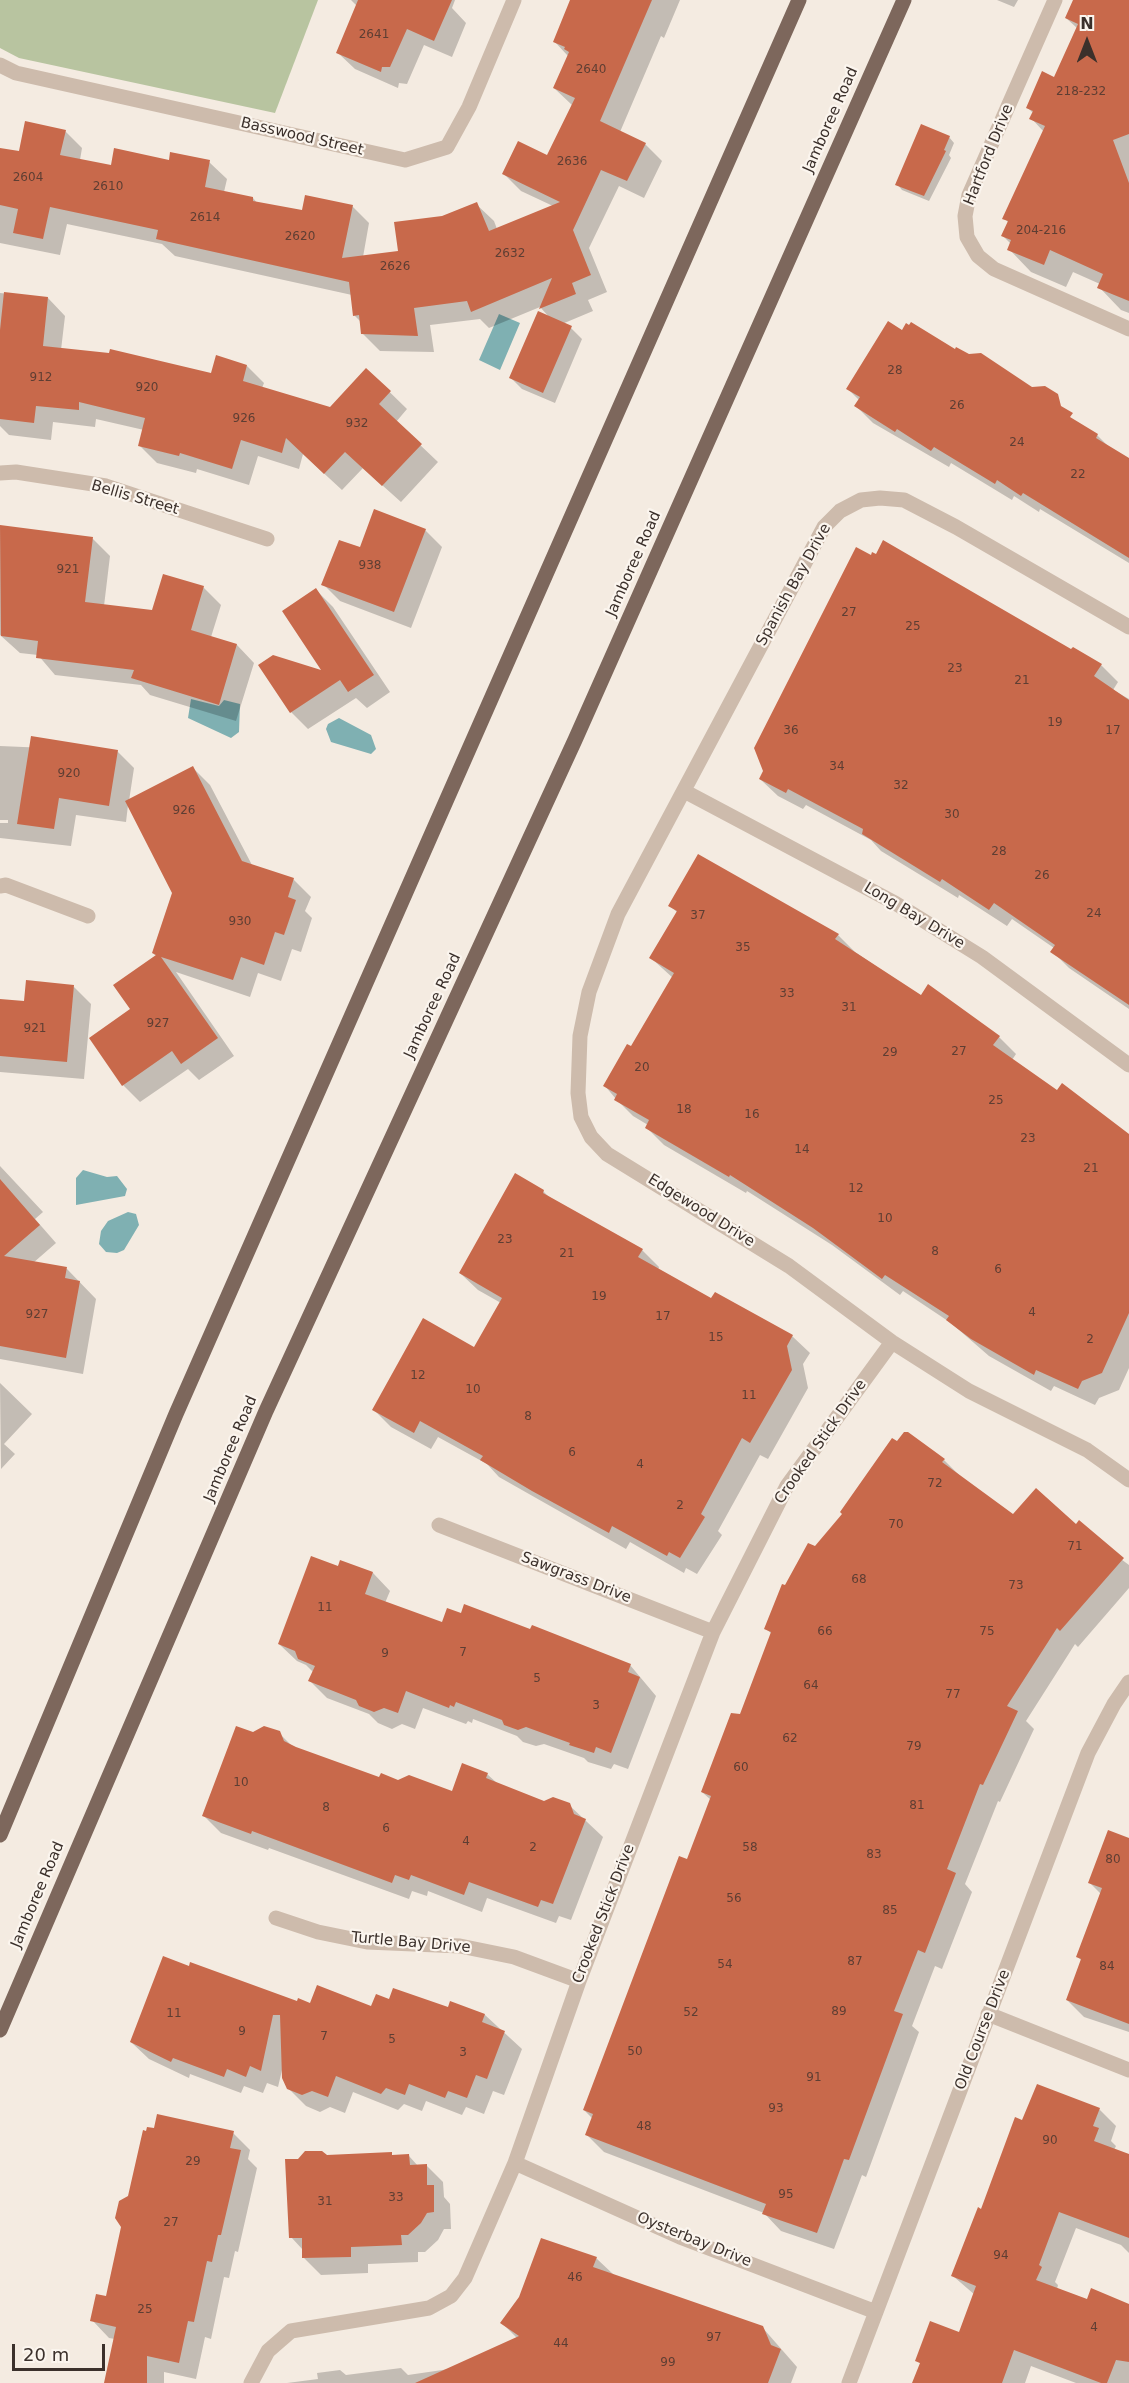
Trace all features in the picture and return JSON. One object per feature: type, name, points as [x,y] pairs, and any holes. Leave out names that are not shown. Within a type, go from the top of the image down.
[{"type":"main road","points":[[0,1835],[176,1414],[799,0]]},
{"type":"main road","name":"Jamboree Road","points":[[0,2030],[266,1411],[575,740],[904,0]]},
{"type":"street","name":"Basswood Street","points":[[0,65],[16,73],[405,160],[447,147],[470,107],[514,0]]},
{"type":"street","name":"Hartford Drive","points":[[1055,0],[969,195],[965,216],[967,237],[978,256],[994,269],[1129,329]]},
{"type":"street","name":"Bellis Street","points":[[0,473],[16,472],[106,486],[267,538]]},
{"type":"street","name":"Spanish Bay Drive","points":[[684,790],[824,527],[840,511],[861,500],[880,498],[904,500],[918,505],[1129,627]]},
{"type":"street","name":"Long Bay Drive","points":[[684,790],[895,903],[982,957],[1129,1065]]},
{"type":"street","name":"Edgewood Drive","points":[[684,790],[618,914],[588,992],[580,1036],[578,1093],[581,1117],[591,1137],[607,1154],[789,1266],[892,1342],[969,1391],[1087,1450],[1129,1480]]},
{"type":"street","points":[[0,886],[6,885],[88,916]]},
{"type":"street","name":"Crooked Stick Drive","points":[[250,2383],[268,2351],[291,2331],[429,2308],[451,2295],[465,2278],[515,2163],[579,1981],[713,1632],[787,1486],[892,1342]]},
{"type":"street","name":"Sawgrass Drive","points":[[439,1526],[713,1632]]},
{"type":"street","name":"Old Course Drive","points":[[849,2383],[1088,1753],[1114,1704],[1129,1682]]},
{"type":"street","name":"Turtle Bay Drive","points":[[276,1918],[318,1932],[367,1942],[460,1946],[514,1957],[579,1981]]},
{"type":"street","points":[[988,2014],[1129,2070]]},
{"type":"street","name":"Oysterbay Drive","points":[[515,2163],[680,2237],[876,2312]]},
{"type":"green space","points":[[0,0],[318,0],[275,113],[19,58],[0,48]]},
{"type":"water","points":[[499,314],[520,323],[500,370],[479,360]]},
{"type":"water","points":[[191,699],[219,706],[224,700],[240,704],[239,732],[231,738],[188,718]]},
{"type":"water","points":[[339,718],[371,735],[376,749],[371,754],[331,742],[326,729],[328,724]]},
{"type":"water","points":[[83,1170],[107,1177],[117,1176],[127,1189],[125,1196],[76,1205],[76,1178]]},
{"type":"water","points":[[128,1212],[136,1214],[139,1225],[124,1250],[117,1253],[106,1252],[99,1244],[101,1231],[108,1221]]},
{"type":"building","points":[[358,0],[452,0],[434,41],[407,29],[390,67],[382,67],[381,72],[336,53]]},
{"type":"building","points":[[570,0],[652,0],[600,121],[646,143],[627,181],[601,170],[573,230],[591,275],[572,283],[576,294],[539,309],[552,278],[471,312],[467,301],[414,308],[418,336],[361,334],[359,315],[353,316],[349,282],[156,239],[158,230],[50,207],[43,239],[13,233],[18,209],[0,205],[0,148],[19,151],[25,121],[66,130],[60,155],[111,165],[114,148],[169,160],[170,152],[210,160],[205,187],[253,197],[253,201],[302,210],[305,195],[353,205],[342,258],[398,251],[394,222],[442,216],[477,202],[489,231],[560,202],[502,174],[518,141],[547,155],[575,98],[553,88],[569,52],[564,49],[565,47],[553,42]]},
{"type":"building","points":[[1073,0],[1129,0],[1129,134],[1113,140],[1129,183],[1129,301],[1097,288],[1103,274],[1050,250],[1044,265],[1007,250],[1011,240],[1001,236],[1008,221],[1002,219],[1045,126],[1029,119],[1033,111],[1026,108],[1042,71],[1054,77],[1078,24],[1065,18]]},
{"type":"building","points":[[921,124],[950,136],[944,150],[946,151],[924,196],[895,185]]},
{"type":"building","points":[[4,292],[48,297],[43,346],[109,353],[110,349],[211,373],[216,355],[247,365],[243,381],[330,407],[366,368],[391,391],[379,404],[422,444],[382,486],[345,452],[324,474],[286,438],[282,453],[241,440],[232,469],[180,453],[179,456],[138,446],[145,418],[79,402],[79,410],[36,406],[34,423],[0,419],[0,330]]},
{"type":"building","points":[[538,311],[572,326],[543,393],[509,378]]},
{"type":"building","points":[[888,321],[902,330],[906,323],[909,325],[911,322],[955,349],[956,347],[969,354],[981,353],[1032,387],[1045,386],[1058,394],[1061,406],[1073,413],[1070,417],[1098,434],[1096,438],[1129,458],[1129,558],[1023,493],[1021,496],[997,480],[995,484],[934,447],[931,451],[897,429],[895,432],[854,406],[860,397],[846,389]]},
{"type":"building","points":[[374,509],[426,529],[394,612],[321,585],[339,540],[360,547]]},
{"type":"building","points":[[0,525],[93,537],[85,602],[152,610],[163,574],[204,586],[191,630],[237,644],[219,705],[131,678],[134,670],[36,658],[38,641],[1,636]]},
{"type":"building","points":[[883,540],[1071,649],[1073,647],[1102,664],[1094,676],[1129,700],[1129,1005],[1050,952],[1055,945],[994,903],[989,910],[942,879],[940,882],[862,834],[863,829],[788,789],[786,793],[759,779],[763,771],[754,748],[856,547],[871,555],[872,552],[876,554]]},
{"type":"building","points":[[316,588],[374,675],[348,692],[340,680],[290,713],[258,665],[273,655],[321,670],[282,611]]},
{"type":"building","points":[[31,736],[118,750],[109,806],[59,798],[54,829],[17,824]]},
{"type":"building","points":[[193,766],[242,861],[294,878],[288,897],[296,900],[284,935],[275,932],[264,965],[241,957],[233,980],[161,957],[218,1038],[181,1064],[172,1051],[122,1086],[89,1038],[130,1009],[113,985],[156,955],[152,953],[172,893],[125,801]]},
{"type":"building","points":[[698,854],[839,934],[835,939],[921,995],[928,984],[1000,1036],[993,1045],[1057,1090],[1062,1083],[1129,1134],[1129,1313],[1102,1373],[1082,1381],[1078,1389],[1036,1370],[1034,1375],[971,1339],[946,1320],[949,1316],[885,1275],[882,1279],[813,1228],[730,1175],[729,1177],[645,1128],[649,1120],[614,1100],[617,1094],[603,1086],[627,1044],[631,1046],[674,973],[649,958],[677,911],[668,906]]},
{"type":"building","points":[[26,980],[74,985],[67,1062],[0,1056],[0,999],[24,1001]]},
{"type":"building","points":[[515,1173],[544,1190],[543,1193],[643,1249],[638,1257],[711,1298],[715,1292],[793,1335],[787,1346],[792,1370],[750,1443],[742,1438],[701,1514],[705,1517],[680,1558],[669,1552],[667,1556],[612,1526],[609,1533],[532,1491],[480,1460],[483,1456],[420,1421],[414,1433],[372,1410],[423,1318],[474,1347],[502,1298],[459,1273]]},
{"type":"building","points":[[0,1179],[40,1225],[4,1256],[67,1267],[65,1278],[80,1281],[66,1358],[0,1346]]},
{"type":"building","points":[[904,1432],[908,1432],[945,1459],[942,1462],[1013,1514],[1036,1488],[1076,1524],[1079,1520],[1124,1558],[1060,1631],[1057,1628],[1007,1706],[1018,1711],[983,1785],[980,1784],[947,1869],[956,1873],[925,1953],[918,1950],[894,2011],[903,2014],[849,2160],[844,2159],[817,2233],[762,2214],[766,2204],[585,2135],[593,2114],[583,2110],[679,1856],[687,1859],[711,1796],[701,1792],[731,1713],[740,1714],[771,1632],[764,1629],[782,1584],[785,1585],[808,1543],[815,1546],[842,1514],[840,1512],[892,1438],[897,1441]]},
{"type":"building","points":[[311,1556],[338,1566],[340,1560],[373,1572],[365,1594],[442,1622],[447,1608],[461,1613],[464,1604],[530,1629],[532,1625],[631,1664],[628,1672],[640,1677],[611,1753],[596,1747],[594,1753],[526,1727],[518,1730],[504,1725],[502,1720],[456,1702],[454,1707],[450,1705],[449,1708],[406,1691],[398,1713],[384,1708],[374,1712],[359,1706],[356,1700],[308,1681],[315,1666],[298,1659],[295,1651],[278,1644]]},
{"type":"building","points":[[236,1726],[253,1732],[264,1726],[280,1731],[284,1741],[296,1747],[379,1777],[381,1773],[398,1780],[409,1775],[452,1791],[462,1763],[488,1773],[486,1778],[544,1801],[553,1797],[570,1803],[574,1814],[586,1819],[553,1904],[541,1900],[538,1907],[469,1882],[464,1895],[411,1875],[409,1880],[395,1875],[392,1883],[252,1831],[251,1834],[202,1816]]},
{"type":"building","points":[[1108,1830],[1129,1838],[1129,2024],[1066,2000],[1081,1959],[1076,1957],[1102,1888],[1088,1883]]},
{"type":"building","points":[[163,1956],[189,1966],[190,1962],[297,2001],[298,1998],[310,2003],[317,1985],[371,2006],[376,1994],[389,1999],[393,1988],[448,2007],[450,2001],[485,2014],[482,2022],[505,2031],[487,2079],[476,2075],[467,2098],[448,2091],[445,2098],[409,2084],[405,2095],[386,2088],[381,2094],[336,2076],[328,2097],[312,2091],[302,2095],[287,2089],[282,2078],[280,2015],[273,2015],[261,2071],[250,2066],[246,2077],[227,2069],[224,2077],[173,2058],[171,2062],[130,2042]]},
{"type":"building","points":[[1037,2084],[1100,2108],[1093,2126],[1099,2128],[1094,2141],[1129,2154],[1129,2238],[1059,2212],[1039,2265],[1042,2267],[1036,2280],[1087,2299],[1091,2288],[1129,2304],[1129,2362],[1116,2360],[1107,2383],[1101,2383],[1014,2350],[1002,2383],[912,2383],[920,2363],[915,2361],[930,2321],[959,2332],[976,2286],[951,2276],[978,2207],[981,2209],[1015,2117],[1022,2120]]},
{"type":"building","points":[[157,2114],[234,2131],[230,2148],[241,2150],[221,2235],[218,2235],[212,2262],[207,2261],[194,2322],[188,2321],[179,2363],[147,2356],[147,2383],[104,2383],[116,2327],[90,2321],[96,2294],[106,2296],[121,2227],[115,2218],[119,2201],[128,2196],[143,2130],[146,2131],[147,2127],[154,2128]]},
{"type":"building","points":[[305,2151],[322,2151],[327,2155],[392,2152],[392,2155],[409,2154],[410,2165],[427,2164],[427,2185],[434,2185],[434,2212],[427,2213],[421,2223],[408,2235],[401,2235],[402,2245],[351,2247],[351,2257],[302,2258],[302,2238],[289,2238],[285,2159],[298,2159]]},
{"type":"building","points":[[541,2238],[597,2257],[593,2267],[763,2326],[771,2345],[781,2349],[768,2383],[415,2383],[519,2336],[500,2323],[519,2297]]}]
